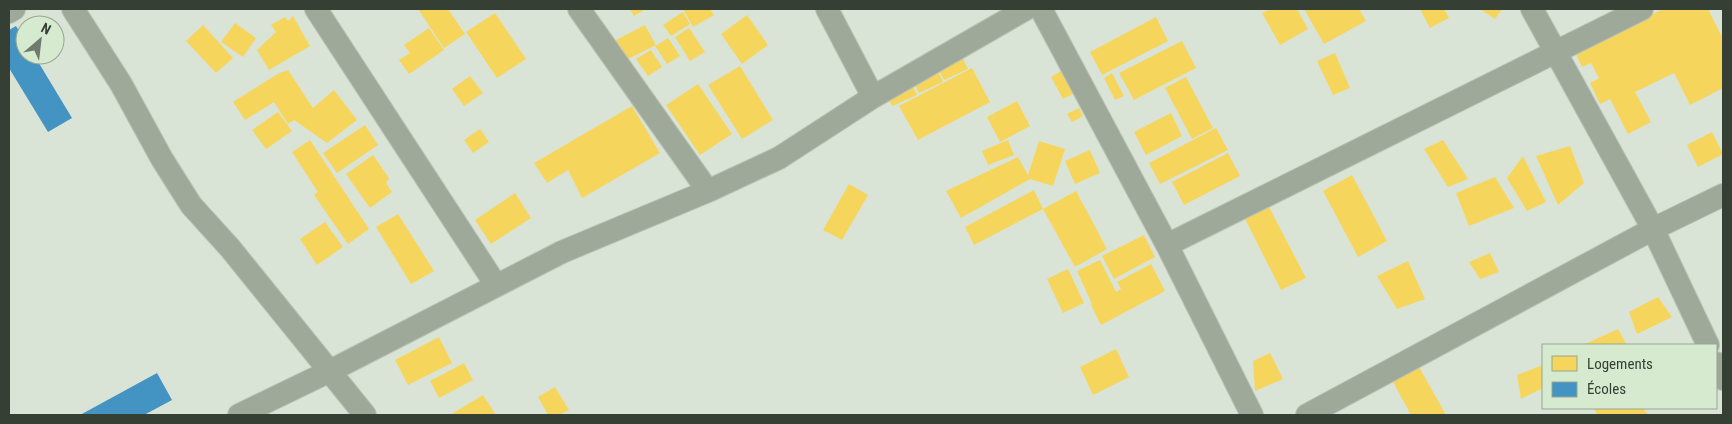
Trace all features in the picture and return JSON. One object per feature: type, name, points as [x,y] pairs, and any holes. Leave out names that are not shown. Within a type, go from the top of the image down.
[{"type":"street","points":[[9,12],[14,9]]},
{"type":"street","points":[[73,9],[121,84],[162,159],[191,205],[230,248],[330,371],[360,413]]},
{"type":"street","points":[[316,9],[496,285]]},
{"type":"street","points":[[580,9],[708,191]]},
{"type":"street","points":[[827,9],[873,97]]},
{"type":"street","points":[[239,415],[330,371],[562,252],[708,191],[778,158],[873,97],[1026,9]]},
{"type":"street","points":[[1041,9],[1166,245],[1252,415]]},
{"type":"street","points":[[1532,9],[1653,229],[1708,344]]},
{"type":"street","points":[[1166,245],[1642,9]]},
{"type":"street","points":[[1307,415],[1653,229],[1723,195]]},
{"type":"street","points":[[1717,364],[1723,378]]},
{"type":"building: Logements","points":[[418,9],[448,9],[465,34],[444,48]]},
{"type":"building: Logements","points":[[630,9],[646,9],[634,16]]},
{"type":"building: Logements","points":[[683,9],[710,9],[714,15],[693,27]]},
{"type":"building: Logements","points":[[1271,9],[1297,9],[1308,29],[1280,45],[1262,13]]},
{"type":"building: Logements","points":[[1304,9],[1359,9],[1366,21],[1324,44]]},
{"type":"building: Logements","points":[[1420,9],[1444,9],[1449,18],[1430,28]]},
{"type":"building: Logements","points":[[1480,9],[1502,9],[1495,19]]},
{"type":"building: Logements","points":[[1663,9],[1708,9],[1723,39],[1723,88],[1690,105],[1674,73],[1635,92],[1651,122],[1628,134],[1610,99],[1600,104],[1590,83],[1599,78],[1591,63],[1582,67],[1575,52]]},
{"type":"building: Logements","points":[[683,12],[690,24],[671,36],[663,25]]},
{"type":"building: Logements","points":[[495,13],[526,59],[497,78],[466,32]]},
{"type":"building: Logements","points":[[747,15],[768,45],[742,64],[721,34]]},
{"type":"building: Logements","points":[[293,16],[310,46],[269,70],[257,50],[276,32],[271,25],[285,17],[288,21]]},
{"type":"building: Logements","points":[[1156,17],[1168,41],[1102,75],[1090,52]]},
{"type":"building: Logements","points":[[235,23],[256,38],[243,57],[221,42]]},
{"type":"building: Logements","points":[[203,25],[233,58],[216,73],[186,41]]},
{"type":"building: Logements","points":[[645,25],[656,45],[626,60],[616,40]]},
{"type":"building: Logements","points":[[429,28],[444,50],[409,74],[399,60],[410,53],[404,45]]},
{"type":"building: Logements","points":[[689,28],[705,52],[690,61],[675,37]]},
{"type":"building: Logements","points":[[668,38],[680,56],[667,64],[655,46]]},
{"type":"building: Logements","points":[[1182,41],[1196,68],[1134,100],[1119,73]]},
{"type":"building: Logements","points":[[651,50],[662,67],[648,76],[636,59]]},
{"type":"building: Logements","points":[[1335,53],[1350,88],[1333,95],[1317,61]]},
{"type":"building: Logements","points":[[961,55],[968,69],[944,80],[937,67]]},
{"type":"building: Logements","points":[[740,66],[773,120],[742,139],[708,85]]},
{"type":"building: Logements","points":[[936,67],[943,82],[919,93],[912,79]]},
{"type":"building: Logements","points":[[972,68],[990,102],[918,140],[899,106]]},
{"type":"building: Logements","points":[[288,70],[313,108],[334,90],[357,120],[327,143],[294,120],[288,124],[274,102],[245,120],[233,102],[279,73]]},
{"type":"building: Logements","points":[[1061,71],[1073,94],[1063,99],[1051,77]]},
{"type":"building: Logements","points":[[1112,73],[1124,96],[1115,100],[1104,78]]},
{"type":"building: Logements","points":[[470,76],[483,93],[464,106],[452,89]]},
{"type":"building: Logements","points":[[1186,77],[1213,128],[1192,139],[1165,88]]},
{"type":"building: Logements","points":[[910,80],[917,95],[892,106],[885,92]]},
{"type":"building: Logements","points":[[698,84],[732,134],[700,155],[666,105]]},
{"type":"building: Logements","points":[[1017,101],[1030,126],[1000,142],[987,117]]},
{"type":"building: Logements","points":[[632,106],[660,153],[582,198],[568,170],[547,183],[534,163]]},
{"type":"building: Logements","points":[[1079,108],[1083,116],[1072,122],[1067,114]]},
{"type":"building: Logements","points":[[278,112],[292,131],[266,149],[252,130]]},
{"type":"building: Logements","points":[[1171,113],[1182,136],[1146,155],[1134,132]]},
{"type":"building: Logements","points":[[365,125],[378,145],[337,173],[323,153]]},
{"type":"building: Logements","points":[[1216,128],[1228,150],[1160,184],[1149,163]]},
{"type":"building: Logements","points":[[480,129],[489,142],[473,153],[464,140]]},
{"type":"building: Logements","points":[[1712,132],[1723,154],[1698,167],[1687,145]]},
{"type":"building: Logements","points":[[310,140],[369,229],[348,244],[314,195],[318,192],[292,152]]},
{"type":"building: Logements","points":[[1008,140],[1014,155],[988,165],[982,151]]},
{"type":"building: Logements","points":[[1443,140],[1468,179],[1448,187],[1424,149]]},
{"type":"building: Logements","points":[[1039,141],[1065,149],[1053,186],[1030,179],[961,218],[946,191],[1018,157],[1028,175]]},
{"type":"building: Logements","points":[[1570,146],[1584,183],[1558,205],[1536,156]]},
{"type":"building: Logements","points":[[1090,150],[1100,173],[1075,184],[1065,161]]},
{"type":"building: Logements","points":[[1228,153],[1240,176],[1184,205],[1172,182]]},
{"type":"building: Logements","points":[[373,155],[389,178],[386,183],[392,192],[370,208],[346,174]]},
{"type":"building: Logements","points":[[1523,156],[1546,202],[1527,211],[1507,178]]},
{"type":"building: Logements","points":[[1352,175],[1387,241],[1358,257],[1323,191]]},
{"type":"building: Logements","points":[[1495,177],[1514,208],[1469,226],[1456,193]]},
{"type":"building: Logements","points":[[849,184],[868,195],[842,240],[823,230]]},
{"type":"building: Logements","points":[[1034,190],[1043,209],[974,245],[965,227]]},
{"type":"building: Logements","points":[[1076,191],[1107,249],[1075,267],[1043,209]]},
{"type":"building: Logements","points":[[515,193],[531,218],[491,244],[475,220]]},
{"type":"building: Logements","points":[[1269,207],[1306,278],[1281,290],[1245,219]]},
{"type":"building: Logements","points":[[398,214],[434,271],[411,284],[376,227]]},
{"type":"building: Logements","points":[[325,222],[343,247],[317,265],[300,239]]},
{"type":"building: Logements","points":[[1144,235],[1155,257],[1114,279],[1102,256]]},
{"type":"building: Logements","points":[[1490,253],[1499,272],[1480,279],[1469,262]]},
{"type":"building: Logements","points":[[1100,260],[1116,292],[1121,289],[1117,282],[1151,264],[1165,291],[1101,325],[1077,271]]},
{"type":"building: Logements","points":[[1408,261],[1425,299],[1397,309],[1377,276]]},
{"type":"building: Logements","points":[[1068,269],[1084,303],[1063,313],[1047,279]]},
{"type":"building: Logements","points":[[1658,297],[1672,317],[1637,334],[1629,312]]},
{"type":"building: Logements","points":[[1618,329],[1626,344],[1585,344]]},
{"type":"building: Logements","points":[[439,337],[452,363],[408,385],[395,360]]},
{"type":"building: Logements","points":[[1116,349],[1129,377],[1093,395],[1080,367]]},
{"type":"building: Logements","points":[[1270,353],[1283,379],[1255,391],[1253,361]]},
{"type":"building: Logements","points":[[464,363],[473,380],[439,398],[430,381]]},
{"type":"building: Logements","points":[[1418,365],[1446,415],[1411,415],[1392,380]]},
{"type":"building: Logements","points":[[1542,365],[1542,388],[1521,399],[1517,375]]},
{"type":"building: Logements","points":[[555,387],[569,410],[559,415],[548,415],[538,397]]},
{"type":"building: Logements","points":[[483,395],[496,415],[450,415]]},
{"type":"building: Logements","points":[[1594,409],[1644,409],[1648,415],[1597,415]]},
{"type":"building: Écoles","points":[[15,27],[15,65],[40,65],[72,118],[48,132],[9,68],[9,30]]},
{"type":"building: Écoles","points":[[157,373],[172,400],[144,415],[80,415]]}]
